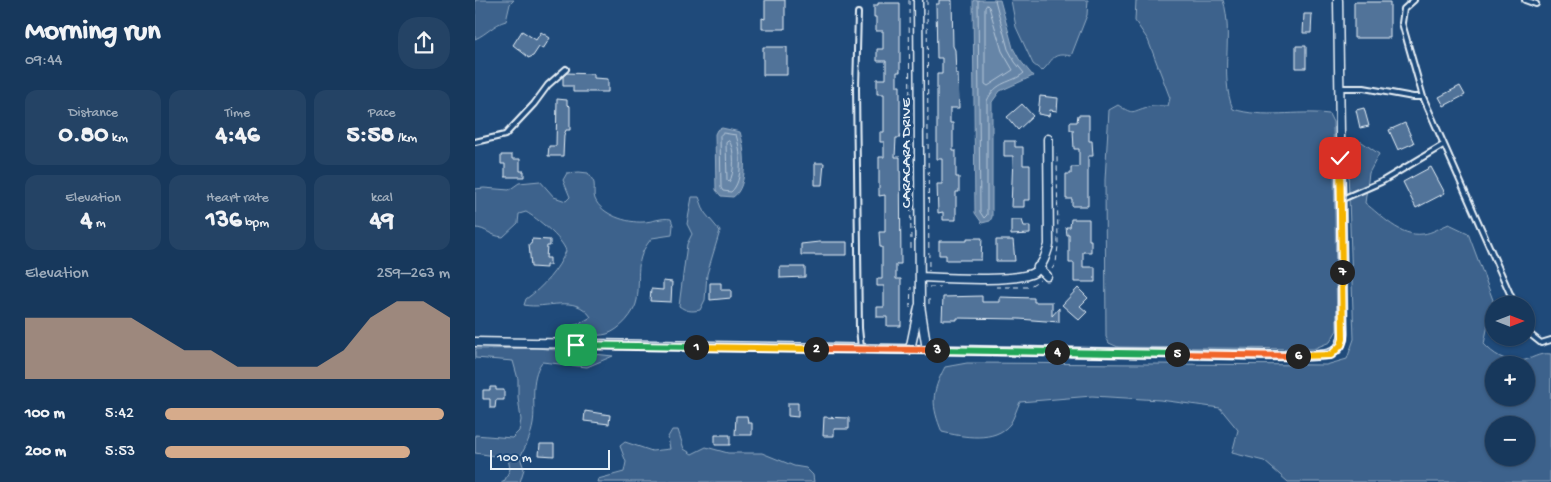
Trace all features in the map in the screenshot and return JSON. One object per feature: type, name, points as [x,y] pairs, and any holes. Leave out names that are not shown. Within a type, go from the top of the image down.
[{"type":"street","name":"CARACARA DRIVE","points":[[918,0],[919,306],[927,350]]},
{"type":"street","points":[[475,342],[861,350],[1331,355],[1341,345],[1343,334],[1339,0]]},
{"type":"street","points":[[919,277],[1015,278],[1035,272],[1044,260],[1049,245],[1048,139]]},
{"type":"street","points":[[1038,267],[1047,276]]},
{"type":"street","name":"CARACARA DRIVE","points":[[910,350],[919,306]]},
{"type":"lane","points":[[1414,0],[1403,9],[1402,23],[1423,97],[1511,296]]},
{"type":"lane","points":[[1525,0],[1535,4]]},
{"type":"lane","points":[[858,13],[856,89],[859,328],[861,350]]},
{"type":"lane","points":[[475,142],[505,135],[534,104],[547,85],[566,69]]},
{"type":"lane","points":[[1339,88],[1364,88],[1413,97],[1423,97]]},
{"type":"lane","points":[[1340,200],[1381,182],[1443,145]]},
{"type":"lane","points":[[1535,338],[1541,342],[1551,340]]},
{"type":"path","points":[[909,0],[911,251]]},
{"type":"path","points":[[927,0],[928,287],[942,286]]},
{"type":"path","points":[[995,287],[1028,287],[1047,276],[1056,263],[1058,156],[1057,153],[1048,149]]},
{"type":"path","points":[[910,315],[912,284]]},
{"type":"path","points":[[928,296],[929,313]]},
{"type":"shaded area","points":[[475,0],[514,0],[510,4],[506,21],[475,39]]},
{"type":"shaded area","points":[[1011,0],[1088,0],[1087,15],[1071,56],[1056,56],[1042,71],[1033,64],[1016,27]]},
{"type":"shaded area","points":[[1136,0],[1223,0],[1227,27],[1227,83],[1233,109],[1269,114],[1329,114],[1333,122],[1337,330],[1330,342],[1313,349],[1118,347],[1109,343],[1106,337],[1105,180],[1109,110],[1118,105],[1130,112],[1150,106],[1168,106],[1170,98],[1148,40],[1135,21]]},
{"type":"shaded area","points":[[1347,141],[1362,142],[1379,154],[1369,173],[1365,203],[1385,219],[1399,229],[1415,234],[1430,232],[1449,224],[1468,233],[1492,296],[1485,296],[1484,344],[1498,356],[1485,356],[1485,406],[1535,406],[1535,357],[1551,354],[1550,482],[1288,482],[1264,461],[1232,453],[1238,430],[1220,408],[1160,400],[1092,396],[1020,402],[1010,424],[1004,430],[996,434],[978,437],[959,436],[942,432],[934,406],[937,384],[945,367],[967,363],[1326,365],[1347,359],[1354,339]]},
{"type":"shaded area","points":[[567,173],[588,173],[594,183],[594,195],[598,205],[609,214],[637,222],[671,219],[673,225],[672,235],[652,238],[642,253],[637,300],[630,315],[617,329],[603,335],[560,332],[563,328],[579,324],[591,317],[577,306],[569,304],[524,305],[526,299],[544,284],[566,251],[560,240],[543,224],[526,212],[519,214],[518,223],[503,237],[475,228],[475,189],[509,190],[519,183],[540,181],[554,197],[566,201],[570,197],[563,180]]},
{"type":"shaded area","points":[[692,197],[699,197],[705,213],[720,231],[707,274],[705,300],[700,310],[694,311],[686,310],[679,306],[687,244],[692,234],[687,224]]},
{"type":"shaded area","points":[[537,348],[613,356],[587,367],[542,362],[534,384],[532,428],[520,457],[524,469],[520,482],[501,482],[505,480],[510,469],[508,458],[475,453],[475,435],[512,438],[519,431],[521,420],[518,379],[513,361],[475,358],[475,349]]},
{"type":"shaded area","points":[[672,430],[678,430],[684,449],[692,454],[706,447],[728,453],[762,453],[794,466],[806,468],[813,475],[814,482],[597,482],[598,479],[624,472],[626,462],[620,446],[625,442],[652,451],[670,449],[668,437]]},
{"type":"water","points":[[973,0],[1000,0],[1013,48],[1019,59],[1033,76],[1000,91],[992,102],[992,217],[990,221],[982,223],[975,213]]},
{"type":"water","points":[[722,128],[740,132],[743,148],[744,176],[742,185],[733,197],[721,196],[716,190],[715,134],[717,130]]},
{"type":"building","points":[[765,0],[785,0],[785,29],[762,29],[762,18],[765,19]]},
{"type":"building","points":[[939,0],[952,0],[953,46],[955,50],[956,74],[958,74],[959,108],[950,108],[950,123],[953,123],[953,151],[956,151],[956,177],[959,177],[959,192],[956,192],[956,220],[943,220],[943,212],[938,213],[937,184],[942,184],[942,159],[937,159],[937,74],[942,74],[942,58],[937,58],[936,4],[939,4]]},
{"type":"building","points":[[1354,2],[1390,2],[1390,38],[1354,38]]},
{"type":"building","points":[[878,3],[900,3],[900,72],[897,72],[897,86],[900,86],[900,138],[896,138],[895,157],[900,157],[901,264],[896,264],[896,279],[901,279],[901,326],[887,326],[887,317],[877,317],[877,307],[884,307],[884,286],[877,286],[877,279],[882,279],[882,247],[880,247],[879,232],[885,232],[885,195],[879,196],[879,157],[884,157],[884,142],[880,142],[880,132],[884,132],[884,94],[877,94],[877,79],[886,79],[886,61],[877,61],[877,49],[883,49],[883,31],[876,31],[876,17],[874,17],[874,5],[878,5]]},
{"type":"building","points":[[1304,14],[1312,14],[1311,33],[1303,33]]},
{"type":"building","points":[[522,31],[536,40],[541,32],[550,38],[543,49],[539,47],[533,56],[528,58],[513,45]]},
{"type":"building","points":[[1296,46],[1306,46],[1306,68],[1296,68]]},
{"type":"building","points":[[763,47],[787,47],[787,75],[763,75]]},
{"type":"building","points":[[567,73],[594,74],[594,78],[608,79],[608,92],[573,92],[573,86],[563,86],[563,76]]},
{"type":"building","points":[[1460,86],[1465,95],[1444,106],[1439,97]]},
{"type":"building","points":[[1040,96],[1058,98],[1057,111],[1050,110],[1049,116],[1038,114]]},
{"type":"building","points":[[557,99],[567,100],[567,105],[570,106],[570,130],[566,130],[564,135],[563,156],[548,156],[549,146],[556,146]]},
{"type":"building","points":[[1022,104],[1033,116],[1018,130],[1007,117]]},
{"type":"building","points":[[1364,108],[1369,126],[1360,128],[1356,110]]},
{"type":"building","points":[[1078,115],[1089,115],[1089,141],[1092,141],[1093,156],[1088,156],[1088,206],[1072,206],[1072,199],[1066,199],[1066,174],[1071,174],[1071,167],[1079,167],[1079,149],[1074,149],[1073,130],[1070,130],[1070,122],[1077,122]]},
{"type":"building","points":[[1405,123],[1414,143],[1398,150],[1389,130]]},
{"type":"building","points":[[1004,141],[1015,141],[1015,147],[1023,147],[1023,165],[1030,165],[1030,200],[1024,200],[1024,207],[1011,207],[1013,156],[1004,156]]},
{"type":"building","points":[[501,155],[512,155],[512,159],[520,159],[520,171],[524,171],[524,177],[505,177],[505,164],[501,164]]},
{"type":"building","points":[[815,163],[824,163],[822,185],[815,185]]},
{"type":"building","points":[[1431,167],[1445,193],[1416,208],[1403,182]]},
{"type":"building","points":[[1071,219],[1089,219],[1091,252],[1083,252],[1083,267],[1095,267],[1095,282],[1074,282],[1074,263],[1069,263],[1069,235],[1067,235],[1066,227],[1070,227]]},
{"type":"building","points":[[1011,220],[1022,220],[1024,226],[1030,226],[1030,234],[1011,235]]},
{"type":"building","points":[[967,238],[982,238],[981,260],[946,260],[946,255],[939,255],[939,241],[967,241]]},
{"type":"building","points":[[532,239],[550,240],[550,246],[547,246],[546,258],[550,258],[550,265],[546,265],[546,268],[531,267],[529,244],[531,244]]},
{"type":"building","points":[[996,240],[1013,240],[1015,261],[996,261]]},
{"type":"building","points":[[847,242],[847,255],[801,255],[801,244]]},
{"type":"building","points":[[780,267],[805,267],[805,277],[780,278]]},
{"type":"building","points":[[663,281],[672,282],[671,302],[650,301],[651,289],[663,290]]},
{"type":"building","points":[[710,283],[721,283],[721,290],[731,290],[731,298],[710,300]]},
{"type":"building","points":[[1078,288],[1088,298],[1080,306],[1087,312],[1079,320],[1062,305]]},
{"type":"building","points":[[982,296],[982,302],[1000,302],[1000,297],[1034,298],[1034,302],[1052,302],[1052,316],[1059,308],[1059,322],[1019,319],[957,318],[957,320],[942,320],[943,297]]},
{"type":"building","points":[[490,387],[496,387],[496,390],[504,390],[504,400],[496,400],[495,408],[490,408],[490,399],[483,399],[483,390],[490,390]]},
{"type":"building","points":[[788,403],[798,403],[798,417],[788,416]]},
{"type":"building","points":[[585,411],[610,415],[609,424],[584,421]]},
{"type":"building","points":[[736,416],[747,416],[748,423],[752,423],[752,435],[735,435]]},
{"type":"building","points":[[824,417],[849,418],[849,429],[834,429],[834,436],[823,436]]},
{"type":"building","points":[[715,435],[730,435],[730,445],[715,445]]},
{"type":"building","points":[[540,444],[554,444],[554,456],[539,455]]},
{"type":"route","points":[[576,345],[1331,355],[1341,345],[1343,339],[1340,158]]}]
